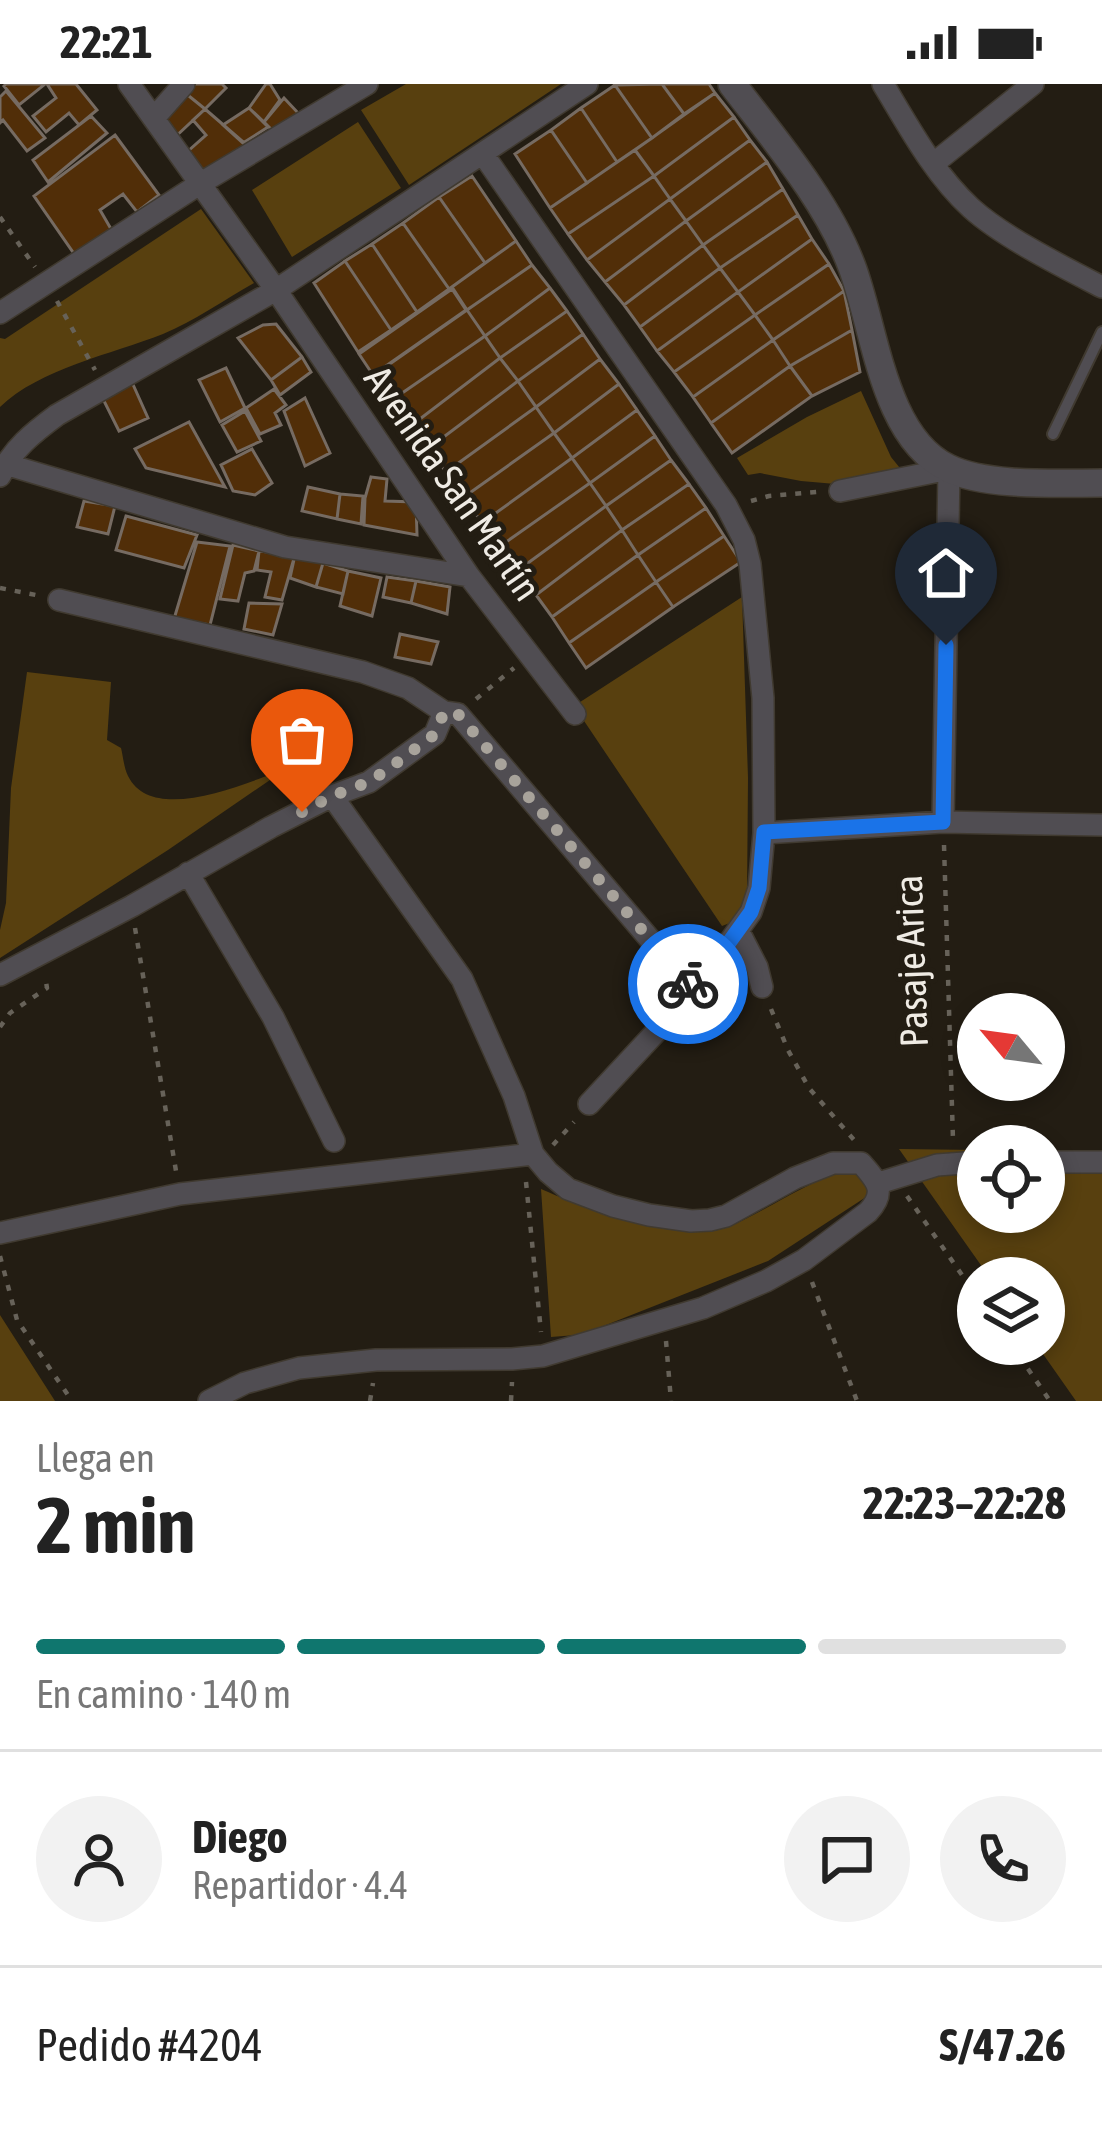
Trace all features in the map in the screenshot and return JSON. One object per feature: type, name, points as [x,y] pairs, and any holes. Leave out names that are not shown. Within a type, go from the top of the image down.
[{"type":"street","name":"Avenida San Martín","points":[[129,84],[276,290],[469,576],[574,714]]},
{"type":"street","points":[[154,118],[184,84]]},
{"type":"street","points":[[0,314],[201,183],[367,84]]},
{"type":"street","points":[[469,576],[285,547],[3,470],[29,435],[276,290],[587,84]]},
{"type":"street","points":[[733,84],[786,155],[852,266],[894,404],[909,433],[949,469]]},
{"type":"street","points":[[883,84],[933,164],[972,209],[1030,248],[1102,287]]},
{"type":"street","points":[[933,164],[1034,84]]},
{"type":"street","points":[[483,154],[726,505],[744,540],[754,597],[763,698],[764,832],[759,888],[751,912],[694,991],[589,1104]]},
{"type":"street","points":[[840,491],[949,469],[1007,481],[1102,482]]},
{"type":"street","name":"Pasaje Arica","points":[[943,822],[949,469]]},
{"type":"street","points":[[59,600],[363,672],[408,688],[451,713],[694,991]]},
{"type":"street","points":[[0,975],[332,796],[369,782],[435,734],[451,713]]},
{"type":"street","points":[[332,796],[462,979],[514,1096],[527,1154],[568,1190],[613,1206],[692,1221],[726,1216],[833,1163],[861,1163],[886,1180]]},
{"type":"street","points":[[764,832],[943,822],[1102,825]]},
{"type":"street","points":[[188,873],[273,1017],[334,1141]]},
{"type":"street","points":[[738,930],[762,987]]},
{"type":"street","points":[[0,1233],[180,1195],[527,1154]]},
{"type":"street","points":[[209,1401],[299,1368],[376,1360],[543,1356],[703,1308],[804,1260],[868,1212],[886,1180],[954,1162]]},
{"type":"street","points":[[1065,1162],[1102,1162]]},
{"type":"lane","points":[[1053,434],[1102,332]]},
{"type":"path","points":[[0,218],[47,284],[105,388]]},
{"type":"path","points":[[726,505],[800,492],[840,491]]},
{"type":"path","points":[[0,588],[59,600]]},
{"type":"path","points":[[451,713],[531,654]]},
{"type":"path","name":"Pasaje Arica","points":[[943,822],[954,1162]]},
{"type":"path","points":[[132,906],[180,1195]]},
{"type":"path","points":[[0,1027],[10,1013],[47,988],[40,952]]},
{"type":"path","points":[[762,987],[809,1088],[855,1142]]},
{"type":"path","points":[[543,1356],[527,1154],[553,1146],[589,1104]]},
{"type":"path","points":[[886,1180],[957,1271]]},
{"type":"path","points":[[0,1256],[17,1320],[72,1401]]},
{"type":"path","points":[[804,1260],[857,1401]]},
{"type":"path","points":[[664,1319],[671,1401]]},
{"type":"path","points":[[1025,1365],[1051,1401]]},
{"type":"shaded area","points":[[406,84],[561,84],[409,185],[361,110]]},
{"type":"shaded area","points":[[358,122],[401,188],[292,257],[252,190]]},
{"type":"shaded area","points":[[201,209],[254,283],[175,329],[35,382],[0,407],[0,338]]},
{"type":"shaded area","points":[[861,391],[891,457],[908,478],[870,487],[748,475],[737,458],[807,417]]},
{"type":"shaded area","points":[[742,597],[747,898],[735,921],[722,926],[574,706]]},
{"type":"shaded area","points":[[27,672],[111,682],[107,740],[121,748],[128,776],[140,791],[158,798],[202,796],[286,769],[0,958],[11,788]]},
{"type":"shaded area","points":[[899,1149],[957,1150],[957,1231]]},
{"type":"shaded area","points":[[1065,1151],[1102,1152],[1102,1401],[1076,1401],[1051,1365],[1065,1365],[1065,1257],[975,1257],[958,1233],[1065,1233]]},
{"type":"shaded area","points":[[850,1168],[860,1168],[872,1189],[866,1197],[768,1261],[601,1327],[551,1337],[541,1189],[636,1222],[711,1231],[731,1226]]},
{"type":"shaded area","points":[[0,1315],[55,1401],[0,1401]]},
{"type":"building","points":[[6,84],[43,84],[44,85],[19,105]]},
{"type":"building","points":[[47,84],[76,84],[97,110],[79,125],[69,113],[46,132],[33,116],[56,98]]},
{"type":"building","points":[[190,84],[226,88],[205,109],[184,92]]},
{"type":"building","points":[[266,84],[280,100],[264,122],[249,108]]},
{"type":"building","points":[[662,84],[684,114],[652,138],[615,85]]},
{"type":"building","points":[[662,84],[709,84],[715,93],[684,114]]},
{"type":"building","points":[[615,85],[652,138],[617,162],[581,108]]},
{"type":"building","points":[[6,91],[45,138],[27,151],[3,120],[0,123],[0,97]]},
{"type":"building","points":[[184,92],[205,109],[173,139],[159,118]]},
{"type":"building","points":[[715,93],[734,117],[654,176],[635,150]]},
{"type":"building","points":[[284,98],[300,115],[272,130],[264,122]]},
{"type":"building","points":[[249,108],[268,127],[243,143],[223,125]]},
{"type":"building","points":[[581,108],[617,162],[587,183],[551,130]]},
{"type":"building","points":[[205,109],[249,147],[200,174],[187,152],[206,135],[193,120]]},
{"type":"building","points":[[91,116],[107,133],[48,182],[33,160]]},
{"type":"building","points":[[734,117],[750,140],[670,199],[654,176]]},
{"type":"building","points":[[551,130],[587,183],[550,208],[515,154]]},
{"type":"building","points":[[115,135],[159,195],[137,212],[123,194],[100,210],[111,229],[77,258],[34,196]]},
{"type":"building","points":[[750,140],[767,162],[686,221],[670,199]]},
{"type":"building","points":[[635,150],[654,176],[568,234],[550,208]]},
{"type":"building","points":[[767,162],[783,189],[703,245],[686,221]]},
{"type":"building","points":[[472,176],[516,241],[485,263],[439,197]]},
{"type":"building","points":[[654,176],[670,199],[587,260],[568,234]]},
{"type":"building","points":[[783,189],[798,215],[720,268],[703,245]]},
{"type":"building","points":[[439,197],[485,263],[449,289],[403,223]]},
{"type":"building","points":[[670,199],[686,221],[605,282],[587,260]]},
{"type":"building","points":[[798,215],[812,239],[738,292],[720,268]]},
{"type":"building","points":[[686,221],[703,245],[624,305],[605,282]]},
{"type":"building","points":[[403,223],[449,289],[417,312],[372,244]]},
{"type":"building","points":[[812,239],[829,264],[755,315],[738,292]]},
{"type":"building","points":[[516,241],[532,265],[467,310],[452,287]]},
{"type":"building","points":[[372,244],[417,312],[391,330],[345,261]]},
{"type":"building","points":[[703,245],[720,268],[640,327],[624,305]]},
{"type":"building","points":[[345,261],[391,330],[358,352],[314,283]]},
{"type":"building","points":[[829,264],[844,291],[773,340],[755,315]]},
{"type":"building","points":[[532,265],[550,288],[485,336],[467,310]]},
{"type":"building","points":[[720,268],[738,292],[657,351],[640,327]]},
{"type":"building","points":[[550,288],[567,311],[500,358],[485,336]]},
{"type":"building","points":[[452,289],[466,310],[373,375],[359,354]]},
{"type":"building","points":[[844,291],[852,330],[790,366],[773,340]]},
{"type":"building","points":[[738,292],[755,315],[674,372],[657,351]]},
{"type":"building","points":[[467,310],[485,336],[392,400],[374,375]]},
{"type":"building","points":[[567,311],[583,334],[518,381],[500,358]]},
{"type":"building","points":[[755,315],[773,340],[693,397],[674,372]]},
{"type":"building","points":[[276,324],[302,357],[271,380],[238,338]]},
{"type":"building","points":[[852,330],[860,372],[812,396],[790,366]]},
{"type":"building","points":[[583,334],[600,359],[536,407],[518,381]]},
{"type":"building","points":[[485,336],[500,358],[412,425],[392,400]]},
{"type":"building","points":[[773,340],[790,366],[711,423],[693,397]]},
{"type":"building","points":[[302,357],[311,372],[280,395],[271,380]]},
{"type":"building","points":[[500,358],[518,381],[429,448],[412,425]]},
{"type":"building","points":[[600,359],[619,384],[554,433],[536,407]]},
{"type":"building","points":[[790,366],[812,396],[732,453],[711,423]]},
{"type":"building","points":[[226,368],[245,408],[220,422],[199,380]]},
{"type":"building","points":[[131,380],[148,418],[119,431],[101,395]]},
{"type":"building","points":[[518,381],[536,407],[446,472],[429,448]]},
{"type":"building","points":[[619,384],[637,410],[572,458],[554,433]]},
{"type":"building","points":[[274,389],[286,405],[275,413],[281,425],[260,434],[246,408]]},
{"type":"building","points":[[305,398],[330,453],[305,466],[284,411]]},
{"type":"building","points":[[536,407],[554,433],[464,497],[446,472]]},
{"type":"building","points":[[637,410],[655,436],[590,483],[572,458]]},
{"type":"building","points":[[245,411],[261,441],[237,452],[222,425]]},
{"type":"building","points":[[189,422],[225,487],[146,468],[135,449]]},
{"type":"building","points":[[554,433],[572,458],[482,523],[464,497]]},
{"type":"building","points":[[655,436],[671,460],[606,506],[590,483]]},
{"type":"building","points":[[252,449],[272,483],[255,495],[233,491],[221,465]]},
{"type":"building","points":[[572,458],[590,483],[499,547],[482,523]]},
{"type":"building","points":[[671,460],[689,484],[622,530],[606,506]]},
{"type":"building","points":[[371,477],[387,479],[385,501],[416,502],[417,535],[364,525]]},
{"type":"building","points":[[590,483],[606,506],[517,571],[499,547]]},
{"type":"building","points":[[689,484],[706,508],[638,555],[622,530]]},
{"type":"building","points":[[308,487],[340,494],[337,519],[302,511]]},
{"type":"building","points":[[340,494],[363,496],[361,524],[337,519]]},
{"type":"building","points":[[84,501],[115,506],[108,534],[77,527]]},
{"type":"building","points":[[606,506],[622,530],[536,595],[517,571]]},
{"type":"building","points":[[706,508],[724,536],[656,582],[638,555]]},
{"type":"building","points":[[126,516],[197,535],[184,568],[116,550]]},
{"type":"building","points":[[622,530],[638,555],[552,617],[536,595]]},
{"type":"building","points":[[724,536],[741,562],[673,607],[656,582]]},
{"type":"building","points":[[197,542],[230,546],[210,625],[174,619]]},
{"type":"building","points":[[233,545],[259,551],[254,571],[245,573],[238,601],[220,599]]},
{"type":"building","points":[[259,551],[295,555],[282,600],[265,597],[271,572],[257,570]]},
{"type":"building","points":[[295,555],[323,563],[316,587],[290,578]]},
{"type":"building","points":[[638,555],[656,582],[569,643],[552,617]]},
{"type":"building","points":[[323,563],[348,571],[343,594],[316,587]]},
{"type":"building","points":[[348,571],[381,578],[372,616],[340,606]]},
{"type":"building","points":[[387,577],[416,581],[411,603],[383,597]]},
{"type":"building","points":[[416,581],[450,587],[447,614],[411,603]]},
{"type":"building","points":[[656,582],[673,607],[586,668],[569,643]]},
{"type":"building","points":[[249,603],[282,604],[273,635],[244,629]]},
{"type":"building","points":[[400,634],[438,642],[431,664],[395,657]]},
{"type":"way so far","points":[[302,812],[369,782],[435,734],[444,712],[458,714],[688,984]]},
{"type":"route","points":[[688,984],[694,991],[751,912],[759,888],[764,832],[943,822],[946,645]]}]
